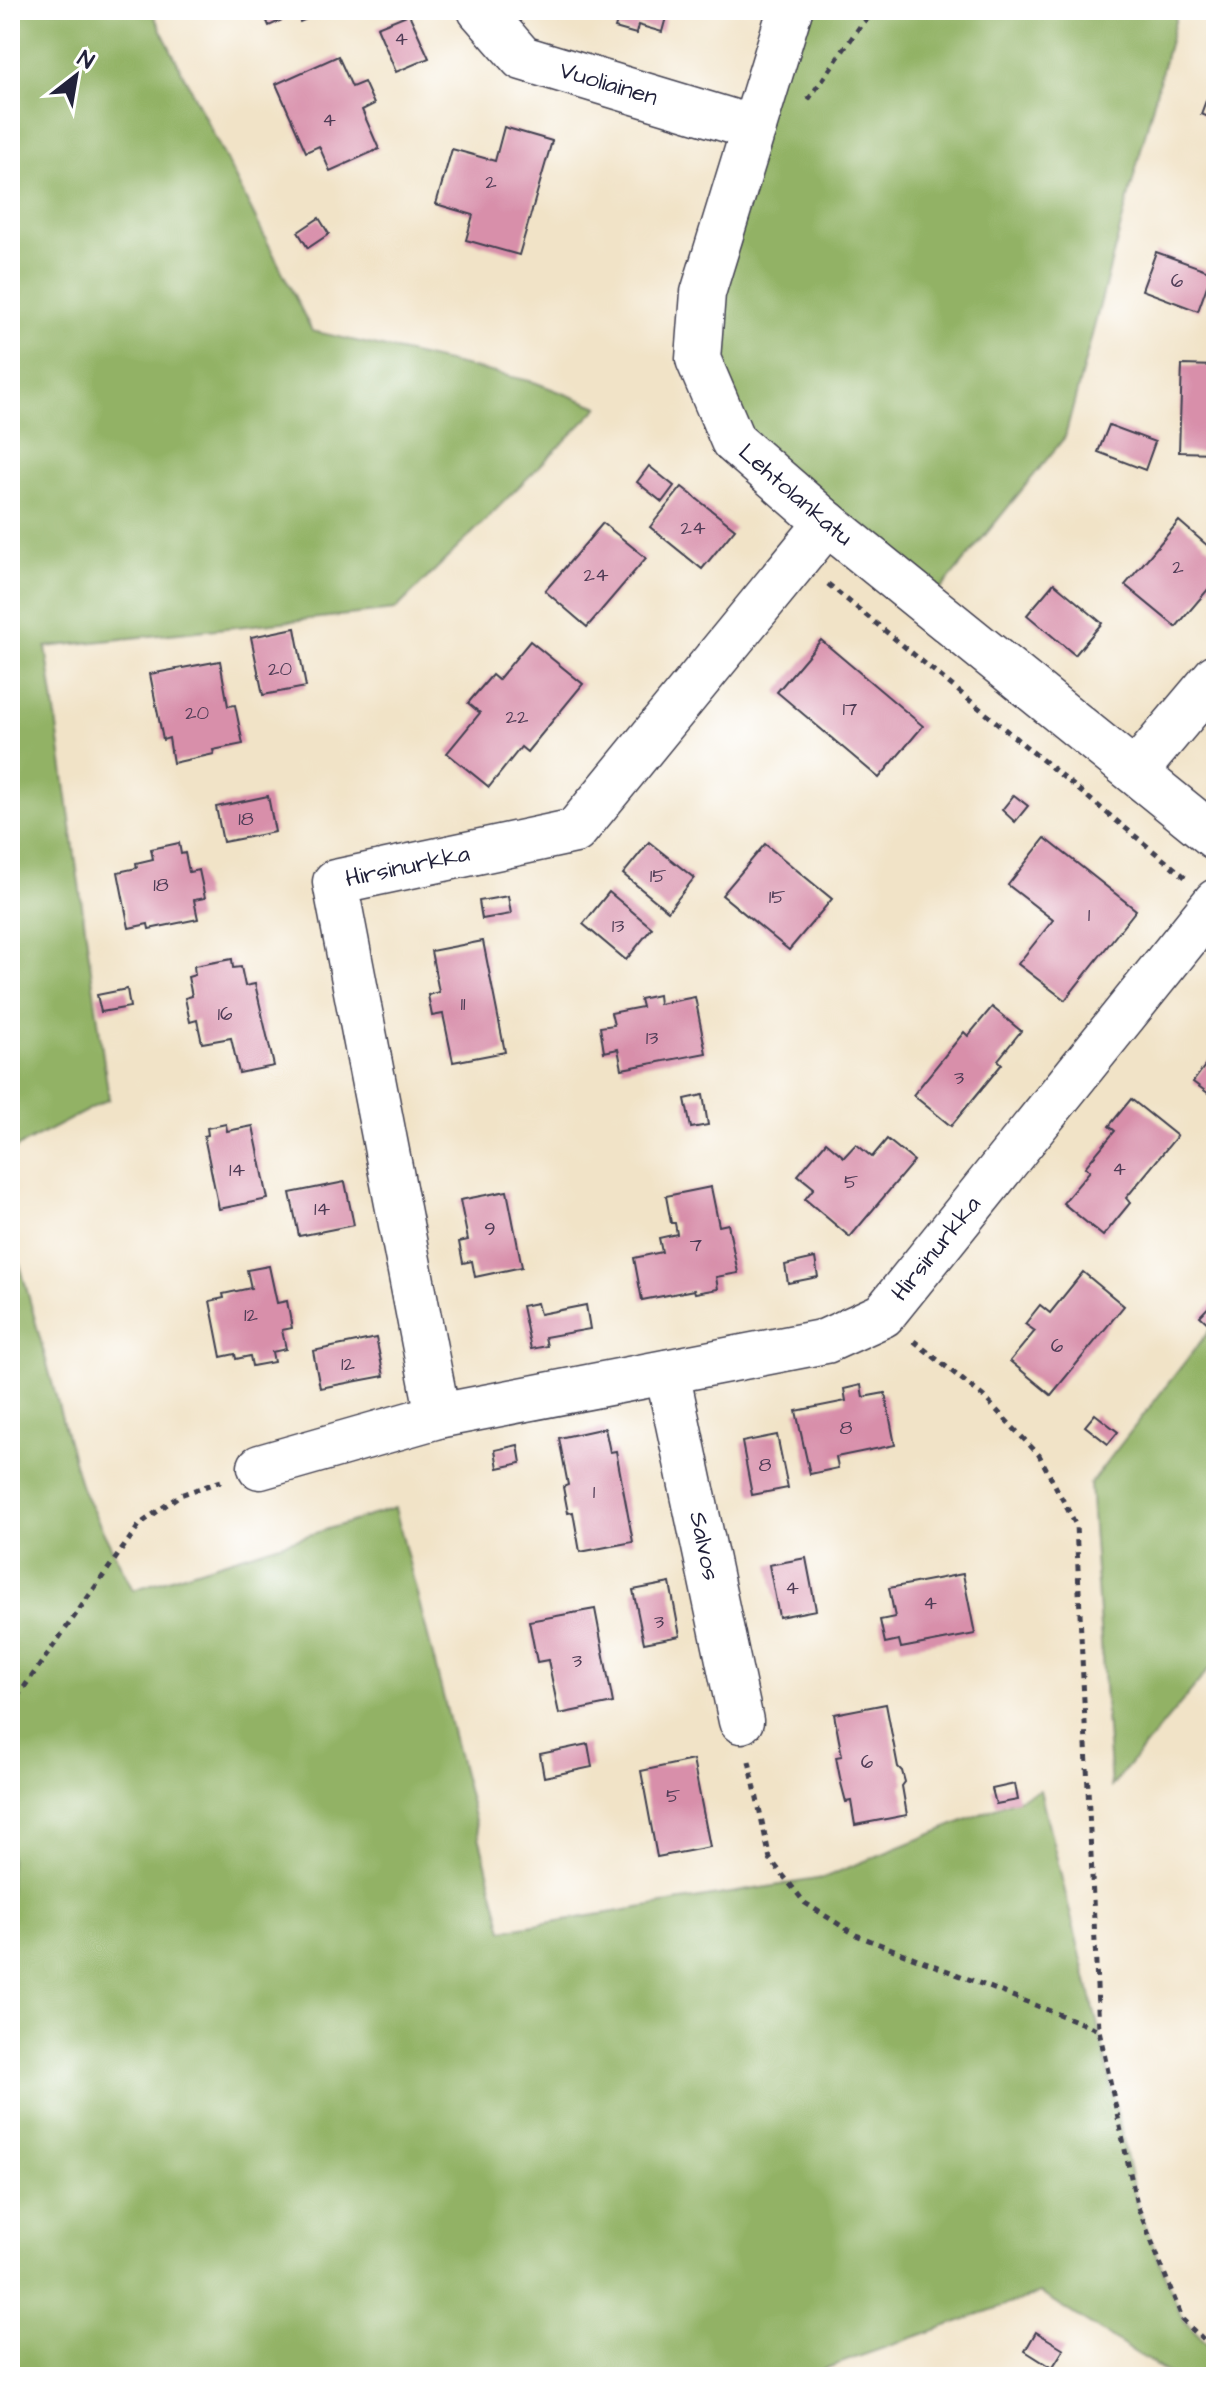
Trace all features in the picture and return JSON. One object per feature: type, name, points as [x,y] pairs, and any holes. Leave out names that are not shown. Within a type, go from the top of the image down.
[{"type":"street","name":"Vuoliainen","points":[[480,10],[522,58],[754,128]]},
{"type":"street","name":"Lehtolankatu","points":[[790,10],[703,293],[698,359],[733,441],[827,523],[1216,838]]},
{"type":"street","name":"Hirsinurkka","points":[[438,1416],[335,882],[575,831],[827,523]]},
{"type":"street","points":[[1136,771],[1216,676]]},
{"type":"street","name":"Hirsinurkka","points":[[260,1467],[438,1416],[826,1341],[883,1315],[1216,901]]},
{"type":"street","name":"Salvos","points":[[667,1372],[741,1721]]},
{"type":"path","points":[[754,128],[794,120],[861,25],[877,10]]},
{"type":"path","points":[[883,1315],[984,1397],[1039,1455],[1076,1525],[1099,2030],[1137,2205],[1183,2320],[1216,2353]]},
{"type":"path","points":[[10,1707],[140,1524],[180,1495],[260,1467]]},
{"type":"path","points":[[741,1721],[770,1859],[805,1903],[856,1935],[1099,2030]]},
{"type":"green space","points":[[10,10],[151,10],[312,331],[534,382],[599,407],[395,610],[46,647],[109,1099],[10,1151]]},
{"type":"green space","points":[[790,10],[1178,10],[1065,437],[929,604],[733,441],[703,293]]},
{"type":"green space","points":[[10,1228],[80,1485],[133,1590],[395,1508],[503,1930],[823,1878],[1040,1790],[1099,2030],[1137,2205],[1183,2320],[1216,2353],[1216,2377],[1174,2377],[1040,2293],[801,2377],[10,2377]]},
{"type":"green space","points":[[1216,1322],[1216,1661],[1111,1787],[1090,1484]]},
{"type":"building","points":[[262,10],[327,10],[300,22],[297,13],[269,26]]},
{"type":"building","points":[[589,10],[668,10],[662,32],[638,25],[636,34],[615,28],[618,19]]},
{"type":"building","points":[[409,14],[429,58],[396,72],[377,27]]},
{"type":"building","points":[[338,56],[352,87],[364,82],[374,104],[362,110],[379,149],[330,171],[319,146],[306,152],[276,84]]},
{"type":"building","points":[[1216,74],[1216,120],[1201,114]]},
{"type":"building","points":[[504,127],[552,141],[519,255],[466,240],[473,215],[436,204],[452,149],[495,161]]},
{"type":"building","points":[[319,218],[329,234],[308,248],[298,232]]},
{"type":"building","points":[[1156,252],[1212,272],[1198,311],[1142,290]]},
{"type":"building","points":[[1182,365],[1216,366],[1216,453],[1179,452]]},
{"type":"building","points":[[1109,425],[1155,442],[1145,470],[1098,452]]},
{"type":"building","points":[[649,466],[674,486],[662,502],[637,482]]},
{"type":"building","points":[[682,487],[735,529],[702,569],[650,527]]},
{"type":"building","points":[[1179,521],[1216,553],[1216,580],[1176,627],[1125,585]]},
{"type":"building","points":[[603,523],[646,558],[587,627],[545,591]]},
{"type":"building","points":[[1054,583],[1102,623],[1075,655],[1027,615]]},
{"type":"building","points":[[295,628],[306,687],[263,695],[251,637]]},
{"type":"building","points":[[821,640],[923,726],[879,778],[777,692]]},
{"type":"building","points":[[530,641],[583,684],[527,752],[521,747],[489,787],[447,753],[480,713],[468,703],[492,675],[498,680]]},
{"type":"building","points":[[220,661],[228,706],[235,705],[243,744],[173,763],[169,738],[163,740],[150,674]]},
{"type":"building","points":[[1014,795],[1028,806],[1015,822],[1002,810]]},
{"type":"building","points":[[268,796],[275,832],[223,842],[216,807]]},
{"type":"building","points":[[1045,838],[1136,910],[1065,1000],[1018,964],[1053,920],[1008,885]]},
{"type":"building","points":[[649,842],[694,878],[668,911],[623,874]]},
{"type":"building","points":[[179,843],[181,854],[185,853],[189,872],[199,870],[205,898],[194,900],[198,919],[149,929],[148,924],[129,928],[118,872],[137,868],[136,863],[153,859],[151,849]]},
{"type":"building","points":[[765,844],[832,899],[789,950],[722,895]]},
{"type":"building","points":[[609,892],[652,928],[626,960],[583,924]]},
{"type":"building","points":[[508,896],[511,914],[482,919],[479,901]]},
{"type":"building","points":[[483,941],[505,1052],[453,1062],[443,1014],[432,1016],[428,995],[439,992],[431,951]]},
{"type":"building","points":[[232,959],[233,968],[241,967],[245,986],[255,984],[274,1066],[239,1073],[231,1038],[202,1043],[197,1020],[190,1022],[185,998],[192,996],[188,977],[195,975],[194,966]]},
{"type":"building","points":[[127,989],[130,1007],[101,1012],[97,995]]},
{"type":"building","points":[[658,995],[659,1004],[695,997],[706,1053],[622,1069],[618,1049],[604,1052],[600,1027],[614,1025],[611,1013],[642,1007],[640,999]]},
{"type":"building","points":[[992,1007],[1021,1031],[998,1060],[1002,1064],[951,1126],[913,1095],[964,1032],[968,1036]]},
{"type":"building","points":[[1216,1051],[1216,1099],[1193,1082]]},
{"type":"building","points":[[703,1095],[708,1125],[691,1128],[685,1099]]},
{"type":"building","points":[[1131,1099],[1177,1136],[1126,1198],[1130,1203],[1103,1236],[1063,1203],[1090,1171],[1085,1167],[1115,1131],[1109,1126]]},
{"type":"building","points":[[226,1124],[227,1131],[253,1126],[268,1199],[219,1209],[204,1136],[208,1135],[207,1128]]},
{"type":"building","points":[[887,1139],[914,1161],[850,1237],[805,1199],[814,1188],[798,1175],[826,1142],[844,1157],[856,1144],[872,1157]]},
{"type":"building","points":[[345,1182],[354,1225],[299,1236],[290,1193]]},
{"type":"building","points":[[711,1187],[719,1226],[728,1224],[738,1273],[716,1277],[718,1289],[695,1293],[694,1290],[642,1300],[634,1258],[662,1252],[659,1238],[677,1234],[675,1223],[671,1223],[666,1196]]},
{"type":"building","points":[[507,1191],[522,1267],[475,1277],[472,1261],[463,1263],[459,1242],[468,1240],[460,1200]]},
{"type":"building","points":[[815,1258],[818,1277],[788,1283],[785,1265]]},
{"type":"building","points":[[269,1266],[277,1303],[287,1301],[292,1328],[282,1330],[286,1349],[272,1352],[274,1362],[252,1366],[250,1356],[236,1359],[235,1354],[221,1357],[210,1301],[224,1298],[223,1294],[251,1288],[247,1270]]},
{"type":"building","points":[[1083,1272],[1124,1306],[1051,1395],[1010,1361],[1035,1331],[1025,1324],[1040,1305],[1050,1313]]},
{"type":"building","points":[[1216,1299],[1216,1321],[1211,1326],[1200,1316]]},
{"type":"building","points":[[537,1303],[540,1314],[586,1305],[590,1329],[545,1337],[547,1346],[531,1349],[522,1306]]},
{"type":"building","points":[[376,1338],[384,1376],[320,1388],[313,1351]]},
{"type":"building","points":[[861,1385],[863,1397],[885,1393],[895,1445],[836,1457],[838,1468],[810,1474],[796,1411],[846,1401],[844,1389]]},
{"type":"building","points":[[1095,1414],[1118,1432],[1108,1444],[1085,1426]]},
{"type":"building","points":[[605,1428],[610,1452],[616,1451],[633,1542],[580,1552],[573,1512],[568,1513],[563,1487],[568,1485],[559,1438]]},
{"type":"building","points":[[777,1435],[788,1488],[752,1495],[742,1442]]},
{"type":"building","points":[[518,1445],[521,1463],[498,1468],[495,1450]]},
{"type":"building","points":[[806,1558],[816,1610],[779,1617],[769,1565]]},
{"type":"building","points":[[963,1574],[975,1634],[901,1648],[899,1640],[885,1643],[880,1620],[895,1617],[889,1588]]},
{"type":"building","points":[[670,1583],[680,1636],[644,1643],[633,1590]]},
{"type":"building","points":[[595,1609],[613,1703],[559,1714],[548,1660],[537,1662],[529,1621]]},
{"type":"building","points":[[886,1704],[898,1767],[905,1782],[902,1786],[907,1815],[855,1825],[851,1801],[846,1802],[836,1757],[842,1756],[834,1714]]},
{"type":"building","points":[[588,1744],[592,1767],[544,1777],[540,1754]]},
{"type":"building","points":[[693,1760],[710,1847],[657,1857],[641,1771]]},
{"type":"building","points":[[1015,1784],[1018,1800],[996,1804],[992,1789]]},
{"type":"building","points":[[1036,2332],[1064,2349],[1052,2368],[1025,2351]]}]
